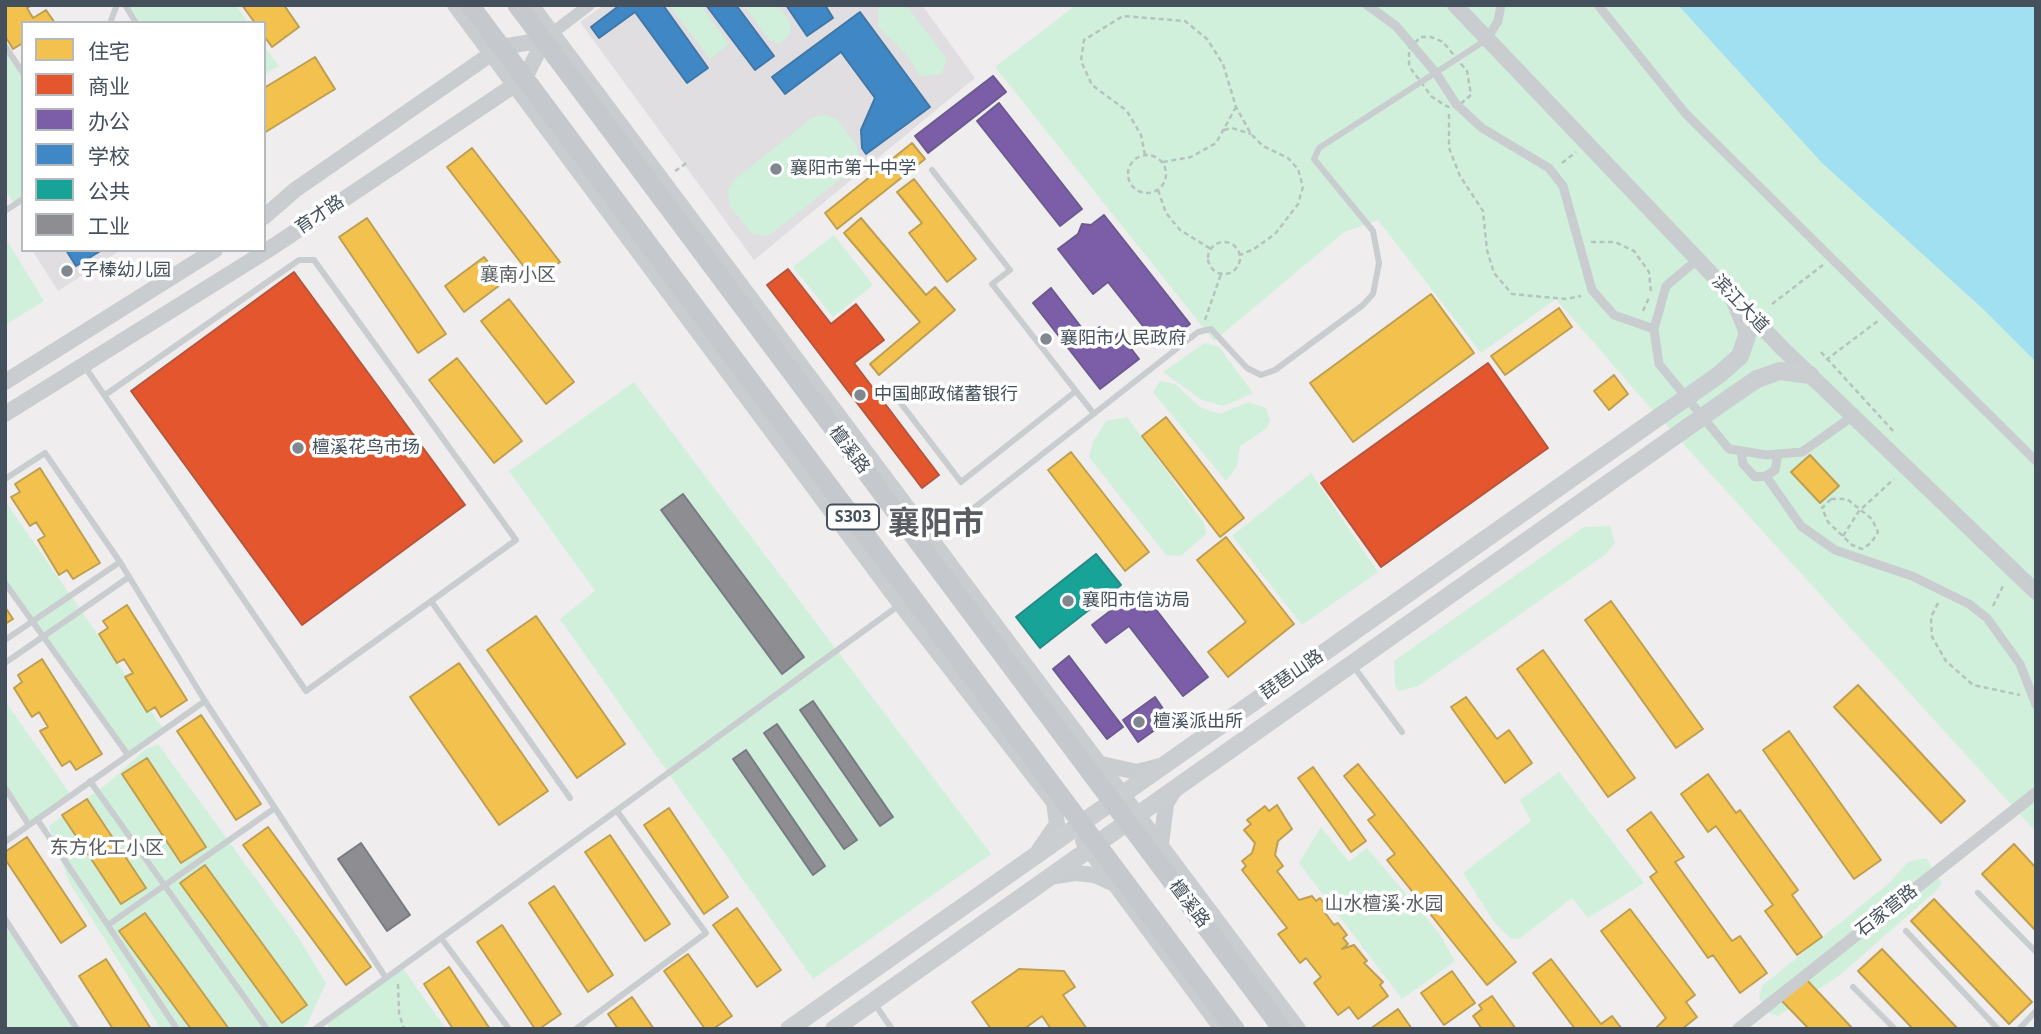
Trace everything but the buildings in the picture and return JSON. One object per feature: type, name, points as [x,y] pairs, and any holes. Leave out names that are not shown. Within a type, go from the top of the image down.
[{"type":"main road","name":"檀溪路","points":[[470,5],[496,50],[906,601],[1235,1029]]},
{"type":"main road","name":"檀溪路","points":[[517,5],[548,37],[1132,817],[1282,1029]]},
{"type":"main road","name":"琵琶山路","points":[[789,1029],[1688,397],[1741,356],[1748,333],[1733,296]]},
{"type":"main road","name":"琵琶山路","points":[[834,1029],[1178,783],[1757,379],[1780,371],[1810,375]]},
{"type":"street","points":[[455,5],[496,50]]},
{"type":"street","points":[[531,5],[548,37]]},
{"type":"street","name":"育才路","points":[[266,251],[520,81],[548,37],[589,5]]},
{"type":"street","points":[[1367,5],[1396,26],[1436,72],[1456,104],[1482,128],[1551,171],[1563,186],[1592,290],[1614,315],[1654,329]]},
{"type":"street","name":"滨江大道","points":[[1455,5],[1810,375],[2036,592]]},
{"type":"street","points":[[1487,39],[1497,21],[1500,5]]},
{"type":"street","points":[[1598,5],[1686,114],[2036,461]]},
{"type":"street","name":"育才路","points":[[266,215],[295,190],[496,50],[548,37]]},
{"type":"street","points":[[5,382],[212,252]]},
{"type":"street","name":"育才路","points":[[5,414],[265,252]]},
{"type":"street","points":[[1698,259],[1666,286],[1654,329],[1659,364],[1729,449],[1777,454],[1802,452],[1853,416]]},
{"type":"street","points":[[1741,451],[1748,472],[1755,477],[1766,476],[1775,470],[1777,454]]},
{"type":"street","points":[[1766,476],[1801,526],[1835,550],[1912,576],[1944,590],[1987,618],[2020,664],[2034,701]]},
{"type":"street","points":[[927,544],[1101,764],[1117,797]]},
{"type":"street","points":[[906,601],[1054,802],[1077,825]]},
{"type":"street","points":[[1101,764],[1137,772],[1162,765]]},
{"type":"street","points":[[1161,844],[1166,804],[1178,783]]},
{"type":"street","name":"石家营路","points":[[1739,1029],[2036,793]]},
{"type":"street","points":[[1035,855],[1057,824],[1054,802]]},
{"type":"street","points":[[1132,817],[1161,844],[1298,1029]]},
{"type":"street","points":[[1092,846],[1115,885],[1222,1029]]},
{"type":"street","points":[[1047,877],[1075,873],[1095,875],[1115,885]]},
{"type":"lane","points":[[125,5],[135,21]]},
{"type":"lane","points":[[927,544],[1198,332],[1211,329],[1247,368],[1261,375],[1275,370],[1373,295],[1380,263],[1373,231],[1314,159],[1319,148],[1487,39]]},
{"type":"lane","points":[[5,46],[21,71]]},
{"type":"lane","points":[[932,170],[1010,270],[992,284],[1094,414]]},
{"type":"lane","points":[[5,211],[21,200]]},
{"type":"lane","points":[[84,365],[306,691],[516,540],[314,260],[299,260],[105,395]]},
{"type":"lane","points":[[894,393],[961,482],[1076,391]]},
{"type":"lane","points":[[5,480],[45,453],[120,562],[205,701],[386,978]]},
{"type":"lane","points":[[5,640],[120,562]]},
{"type":"lane","points":[[5,663],[129,577]]},
{"type":"lane","points":[[5,583],[128,755]]},
{"type":"lane","points":[[431,601],[570,798]]},
{"type":"lane","points":[[315,1029],[906,601]]},
{"type":"lane","points":[[1350,663],[1402,732]]},
{"type":"lane","points":[[5,842],[205,701]]},
{"type":"lane","points":[[90,781],[267,1029]]},
{"type":"lane","points":[[5,788],[29,825]]},
{"type":"lane","points":[[108,926],[275,808]]},
{"type":"lane","points":[[576,1029],[706,933],[617,811]]},
{"type":"lane","points":[[37,819],[177,1029]]},
{"type":"lane","points":[[1978,893],[2036,952]]},
{"type":"lane","points":[[5,919],[77,1029]]},
{"type":"lane","points":[[1906,932],[1998,1029]]},
{"type":"lane","points":[[440,938],[509,1029]]},
{"type":"lane","points":[[1853,987],[1895,1029]]},
{"type":"lane","points":[[873,1001],[892,1029]]},
{"type":"lane","points":[[2019,1029],[2036,1011]]},
{"type":"path","points":[[1145,155],[1141,135],[1127,111],[1092,85],[1081,61],[1084,40],[1105,24],[1122,16],[1185,22],[1207,39],[1223,64],[1236,107],[1251,134],[1263,146],[1289,158],[1298,169],[1303,187],[1298,204],[1275,234],[1240,255]]},
{"type":"path","points":[[1161,162],[1165,180],[1158,190],[1140,192],[1128,178],[1134,160],[1145,155],[1161,162],[1205,150],[1216,143],[1236,107]]},
{"type":"path","points":[[1448,107],[1449,148],[1460,176],[1483,211],[1487,250],[1494,273],[1512,294],[1566,299],[1584,295],[1592,290]]},
{"type":"path","points":[[1224,130],[1232,128],[1251,134]]},
{"type":"path","points":[[1551,171],[1587,144]]},
{"type":"path","points":[[675,171],[688,162]]},
{"type":"path","points":[[1158,190],[1166,213],[1180,230],[1211,249]]},
{"type":"path","points":[[1578,246],[1596,240],[1615,242],[1634,251],[1649,272],[1651,294],[1636,323]]},
{"type":"path","points":[[1222,274],[1210,265],[1211,249],[1219,243],[1230,243],[1240,255]]},
{"type":"path","points":[[1222,274],[1236,269],[1240,255]]},
{"type":"path","points":[[1772,304],[1832,258]]},
{"type":"path","points":[[1198,332],[1210,310],[1222,274]]},
{"type":"path","points":[[1826,360],[1888,314]]},
{"type":"path","points":[[1835,550],[1859,511],[1906,467]]},
{"type":"path","points":[[1831,499],[1847,499],[1859,511],[1872,519],[1878,532],[1871,543],[1862,549],[1852,545],[1828,522],[1822,509],[1831,499]]},
{"type":"path","points":[[1987,618],[2012,568]]},
{"type":"path","points":[[1944,590],[1931,617],[1932,637],[1946,662],[1973,685],[2034,701]]},
{"type":"path","points":[[397,970],[399,1013],[404,1029]]},
{"type":"shaded area","name":"襄阳市第十中学","points":[[604,5],[922,5],[975,78],[754,260],[580,22]]},
{"type":"shaded area","name":"子榛幼儿园","points":[[33,252],[118,252],[58,291]]},
{"type":"green space","points":[[125,5],[236,5],[247,21],[135,21]]},
{"type":"green space","points":[[669,5],[700,5],[729,44],[710,59]]},
{"type":"green space","points":[[744,5],[777,5],[790,22],[790,34],[780,44],[769,40]]},
{"type":"green space","points":[[879,5],[906,5],[946,58],[942,74],[920,76],[907,55],[878,27]]},
{"type":"green space","points":[[1076,5],[1678,5],[1822,163],[1984,310],[2036,362],[2036,832],[1639,395],[1556,299],[1481,353],[1378,220],[1344,232],[1214,341],[995,67]]},
{"type":"green space","points":[[5,46],[21,70],[21,200],[15,205],[5,190]]},
{"type":"green space","points":[[266,49],[279,66],[266,74]]},
{"type":"green space","points":[[826,115],[837,120],[856,144],[860,158],[852,170],[775,231],[766,236],[751,233],[730,206],[728,191],[734,180],[813,117]]},
{"type":"green space","points":[[834,235],[873,285],[833,317],[793,267]]},
{"type":"green space","points":[[5,240],[44,301],[5,325]]},
{"type":"green space","points":[[1205,343],[1219,347],[1253,393],[1224,406],[1202,400],[1163,372]]},
{"type":"green space","points":[[1160,381],[1175,384],[1200,407],[1220,414],[1248,402],[1266,408],[1270,421],[1266,429],[1240,446],[1237,466],[1226,481],[1153,392]]},
{"type":"green space","points":[[634,382],[991,854],[813,979],[560,619],[595,591],[509,471]]},
{"type":"green space","points":[[1127,417],[1204,523],[1206,534],[1181,556],[1166,555],[1089,457],[1093,442],[1106,421]]},
{"type":"green space","points":[[1311,473],[1378,572],[1302,625],[1232,536]]},
{"type":"green space","points":[[5,501],[164,730],[128,755],[5,581]]},
{"type":"green space","points":[[1610,526],[1615,543],[1606,554],[1418,686],[1399,691],[1395,686],[1394,661],[1584,527]]},
{"type":"green space","points":[[5,701],[71,795],[29,825],[5,787]]},
{"type":"green space","points":[[158,744],[296,934],[326,983],[307,1024],[299,1029],[161,1029],[69,882],[49,826],[109,782],[146,749]]},
{"type":"green space","points":[[1559,772],[1644,883],[1588,918],[1572,898],[1519,939],[1510,938],[1494,922],[1463,873],[1531,821],[1520,800]]},
{"type":"green space","points":[[1321,827],[1349,862],[1367,848],[1439,933],[1455,961],[1402,999],[1299,863]]},
{"type":"green space","points":[[1926,858],[1942,883],[1938,889],[1840,975],[1778,1016],[1771,1014],[1759,998],[1762,986],[1888,884],[1908,862]]},
{"type":"green space","points":[[5,919],[77,1029],[5,1029]]},
{"type":"green space","points":[[402,967],[446,1029],[330,1029],[325,1021]]},
{"type":"water","points":[[1678,5],[2036,5],[2036,362],[1984,310],[1822,163]]},
{"type":"place","name":"襄阳市第十中学","points":[[776,169]]},
{"type":"place","name":"子榛幼儿园","points":[[67,271]]},
{"type":"place","name":"襄阳市人民政府","points":[[1046,339]]},
{"type":"place","name":"中国邮政储蓄银行","points":[[860,395]]},
{"type":"place","name":"檀溪花鸟市场","points":[[298,448]]},
{"type":"place","name":"襄阳市信访局","points":[[1068,601]]},
{"type":"place","name":"檀溪派出所","points":[[1139,722]]},
{"type":"district","name":"襄南小区","points":[[518,276]]},
{"type":"district","name":"襄阳市","points":[[936,525]]},
{"type":"district","name":"东方化工小区","points":[[107,849]]},
{"type":"district","name":"山水檀溪·水园","points":[[1384,905]]}]
